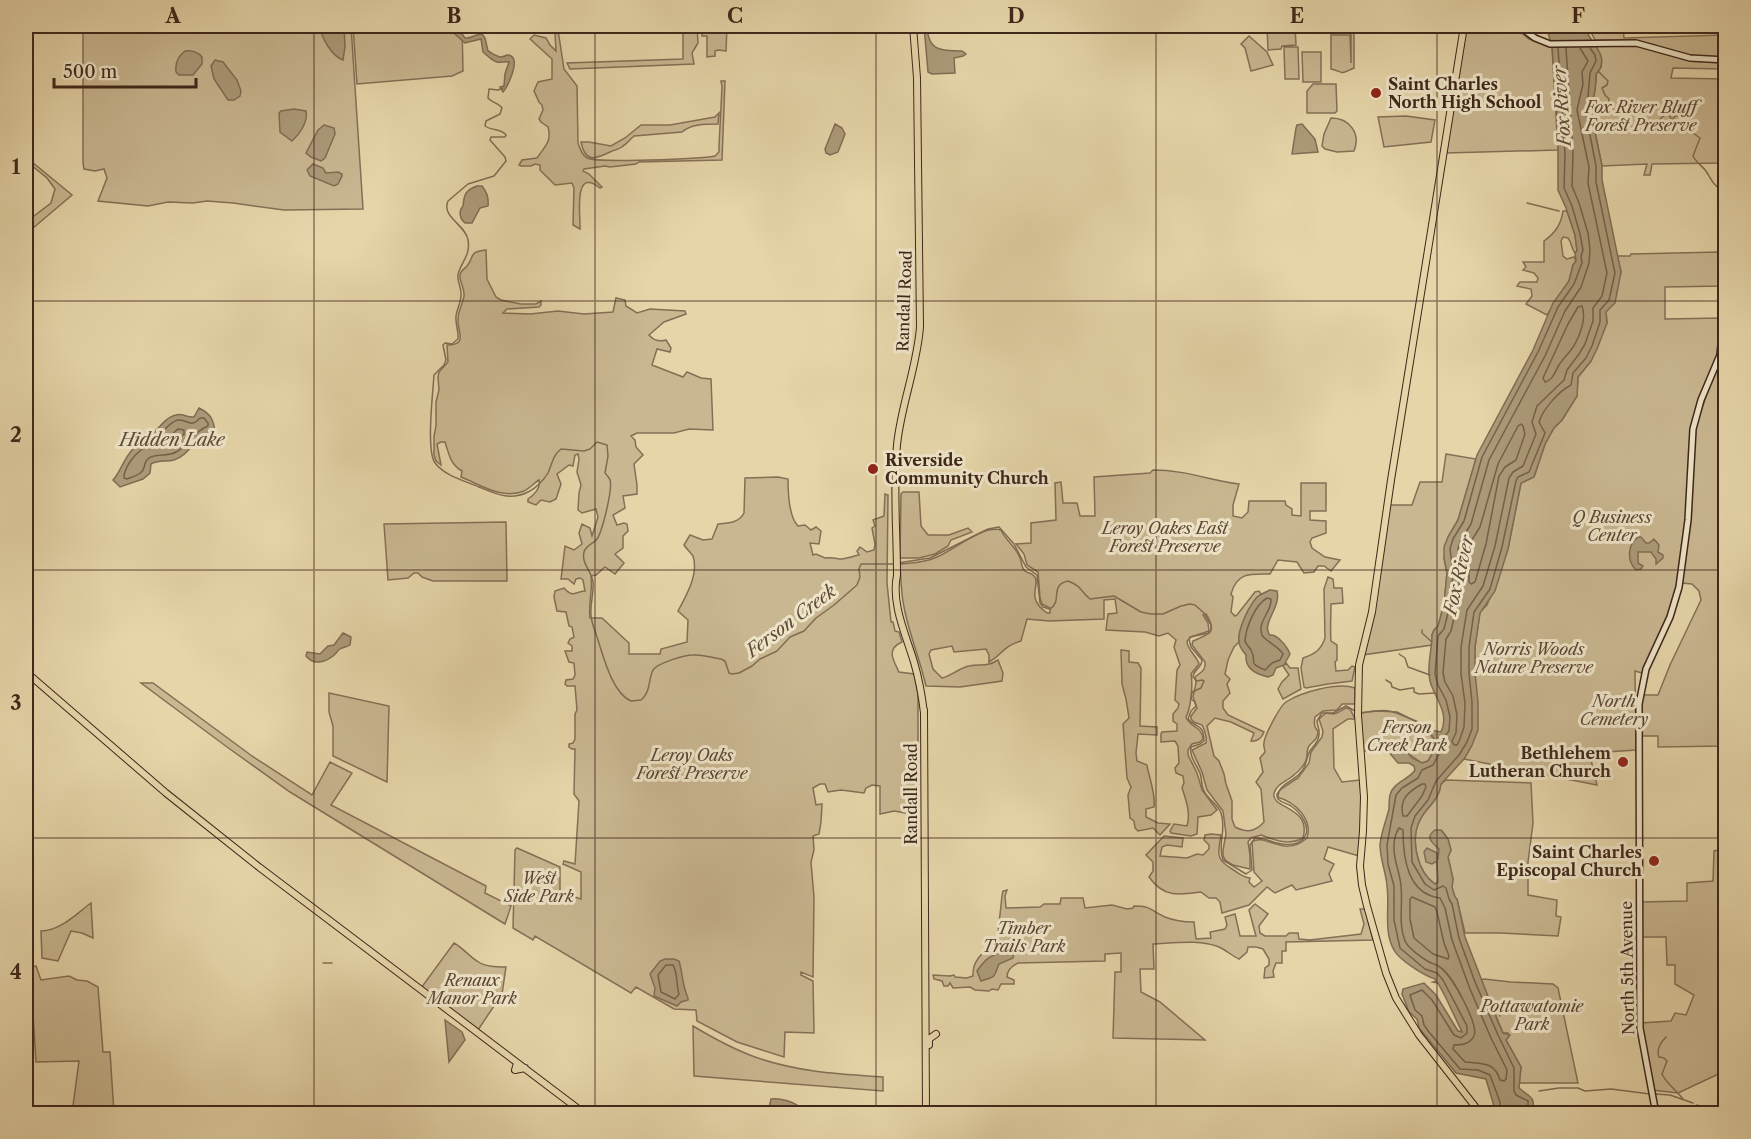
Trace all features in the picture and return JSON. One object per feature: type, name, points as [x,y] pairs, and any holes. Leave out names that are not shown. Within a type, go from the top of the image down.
[{"type":"main road","name":"Randall Road","points":[[913,26],[917,78],[920,327],[918,350],[897,445],[897,574],[903,616],[922,682],[925,988]]},
{"type":"main road","points":[[1464,26],[1372,612],[1359,665],[1358,712],[1364,797],[1360,876],[1392,991],[1419,1035],[1481,1113]]},
{"type":"main road","points":[[1519,26],[1530,35],[1556,44],[1636,43],[1697,60],[1725,60]]},
{"type":"main road","name":"North 5th Avenue","points":[[1656,1113],[1640,1028],[1638,710],[1646,669],[1670,617],[1679,587],[1688,520],[1693,434],[1699,408],[1718,363],[1722,347],[1725,114]]},
{"type":"main road","points":[[26,672],[199,819],[318,912],[501,1050],[512,1050],[516,1061],[515,1070],[539,1070],[542,1080],[585,1113]]},
{"type":"main road","points":[[924,1113],[925,988]]},
{"type":"main road","points":[[924,1113],[925,988]]},
{"type":"main road","points":[[920,1021],[924,1004]]},
{"type":"main road","points":[[926,1063],[929,1039],[936,1034]]},
{"type":"green space","points":[[83,26],[351,26],[363,209],[284,210],[207,201],[168,202],[148,206],[98,201],[107,178],[104,169],[95,171],[84,169],[83,163]]},
{"type":"green space","points":[[353,26],[462,26],[463,71],[452,76],[357,84]]},
{"type":"green space","points":[[683,26],[696,29],[697,26],[698,43],[692,53],[694,64],[570,69],[567,63],[683,59]]},
{"type":"green space","points":[[702,26],[706,26],[707,33],[707,26],[727,26],[726,51],[718,50],[715,51],[715,56],[707,57],[707,36],[702,36]]},
{"type":"green space","points":[[1267,26],[1295,26],[1296,45],[1268,50]]},
{"type":"green space","points":[[1331,26],[1338,26],[1333,35],[1350,35],[1351,63],[1351,33],[1346,26],[1354,29],[1354,68],[1344,72],[1331,69]]},
{"type":"green space","points":[[1466,26],[1513,26],[1529,39],[1552,47],[1558,150],[1446,153]]},
{"type":"green space","name":"Fox River Bluff Forest Preserve","points":[[1588,26],[1623,26],[1624,38],[1724,35],[1725,69],[1673,68],[1671,78],[1725,79],[1722,163],[1652,164],[1650,175],[1644,175],[1647,164],[1602,166],[1590,108],[1595,91],[1596,74],[1601,67],[1596,46],[1624,44],[1623,40],[1595,40]]},
{"type":"green space","points":[[556,30],[558,30],[564,69],[577,86],[578,143],[585,157],[628,160],[715,156],[719,152],[721,81],[725,81],[722,160],[639,162],[584,169],[583,171],[602,187],[585,183],[580,196],[580,229],[573,225],[574,188],[572,183],[555,185],[540,170],[540,165],[519,165],[522,160],[537,158],[547,144],[549,136],[548,127],[539,119],[543,110],[534,91],[538,82],[552,79],[552,59],[530,39],[534,35],[546,38],[556,51]]},
{"type":"green space","points":[[1249,36],[1267,52],[1273,65],[1251,71],[1245,48],[1241,44]]},
{"type":"green space","points":[[1284,47],[1298,47],[1299,79],[1285,79]]},
{"type":"green space","points":[[1302,52],[1321,52],[1321,82],[1303,82]]},
{"type":"green space","points":[[1313,84],[1336,84],[1337,111],[1335,113],[1307,113],[1307,91]]},
{"type":"green space","points":[[719,113],[718,124],[694,126],[682,132],[634,136],[620,148],[595,158],[585,153],[581,142],[611,146],[641,125],[670,125],[715,117]]},
{"type":"green space","points":[[1406,116],[1435,120],[1431,142],[1384,147],[1378,117]]},
{"type":"green space","points":[[1331,118],[1344,121],[1352,128],[1356,139],[1354,151],[1337,152],[1322,146]]},
{"type":"green space","points":[[26,157],[72,195],[26,234],[26,222],[51,203],[55,189],[47,178],[26,161]]},
{"type":"green space","points":[[1563,211],[1567,211],[1575,235],[1577,251],[1575,253],[1568,238],[1563,237],[1561,241],[1563,256],[1567,259],[1574,257],[1576,261],[1569,281],[1547,315],[1526,304],[1532,296],[1531,289],[1517,286],[1520,282],[1537,282],[1538,278],[1534,273],[1523,270],[1526,267],[1523,262],[1544,262],[1544,241],[1557,228]]},
{"type":"green space","points":[[1725,248],[1725,746],[1658,747],[1658,736],[1640,736],[1641,695],[1658,695],[1701,600],[1699,591],[1692,584],[1682,583],[1689,531],[1696,425],[1724,342]]},
{"type":"green space","name":"Leroy Oaks Forest Preserve","points":[[486,250],[487,279],[496,297],[521,304],[536,304],[541,301],[539,307],[507,309],[503,313],[613,312],[616,298],[625,300],[626,306],[637,313],[650,309],[685,311],[686,314],[664,322],[649,335],[657,341],[666,340],[671,348],[670,352],[657,349],[652,365],[683,377],[687,372],[701,378],[711,379],[713,430],[689,429],[674,433],[637,433],[631,436],[643,455],[634,464],[637,494],[623,496],[625,508],[613,515],[617,525],[627,524],[628,531],[623,536],[623,548],[615,554],[624,563],[615,574],[605,567],[596,575],[591,576],[590,608],[590,618],[602,618],[629,643],[629,654],[660,654],[661,649],[687,642],[688,620],[678,611],[691,585],[694,563],[693,556],[684,545],[690,535],[703,540],[712,539],[718,524],[733,522],[742,516],[745,478],[788,479],[790,504],[795,522],[798,526],[805,525],[811,530],[816,527],[821,531],[819,544],[810,543],[813,555],[825,558],[842,559],[859,555],[857,551],[860,547],[867,552],[874,550],[873,520],[884,516],[885,494],[888,495],[887,583],[891,622],[893,622],[895,631],[899,632],[902,642],[894,648],[892,655],[899,672],[914,674],[918,693],[918,815],[894,811],[880,814],[880,786],[872,785],[866,788],[864,793],[841,790],[828,792],[825,784],[813,788],[816,805],[822,804],[819,834],[813,836],[814,850],[811,862],[814,897],[813,977],[801,972],[801,975],[813,981],[814,1033],[785,1032],[784,1057],[737,1042],[697,1021],[696,1010],[674,1009],[636,987],[631,993],[535,936],[533,940],[513,928],[515,850],[517,848],[560,867],[560,892],[581,899],[581,872],[563,864],[564,861],[575,864],[579,801],[574,794],[575,749],[569,747],[575,739],[577,710],[575,686],[565,684],[566,680],[573,679],[575,675],[574,663],[569,662],[565,651],[572,651],[572,646],[568,643],[574,637],[566,612],[557,611],[554,597],[555,591],[564,588],[572,594],[585,591],[583,580],[580,578],[576,579],[574,584],[568,579],[561,579],[565,546],[574,550],[582,544],[579,533],[582,524],[590,528],[592,536],[598,517],[596,509],[582,513],[578,510],[581,485],[577,472],[578,454],[575,455],[573,466],[569,465],[557,474],[561,484],[556,499],[550,502],[541,500],[536,505],[528,502],[528,499],[538,488],[539,480],[526,490],[516,493],[500,493],[484,487],[461,477],[462,471],[452,462],[445,442],[437,444],[441,465],[436,461],[434,436],[439,390],[438,377],[439,372],[448,362],[447,345],[458,343],[460,340],[458,316],[464,294],[460,274],[474,253]]},
{"type":"green space","points":[[1722,253],[1723,286],[1665,287],[1665,319],[1722,318],[1717,358],[1692,422],[1686,523],[1676,588],[1667,617],[1642,673],[1635,671],[1636,750],[1591,753],[1597,785],[1464,759],[1472,745],[1475,647],[1480,612],[1487,605],[1508,549],[1521,483],[1534,477],[1545,444],[1577,396],[1578,377],[1591,361],[1607,323],[1606,312],[1621,272],[1617,256]]},
{"type":"green space","points":[[1446,454],[1476,459],[1458,520],[1448,537],[1444,558],[1447,573],[1444,604],[1438,627],[1432,635],[1432,645],[1362,655],[1388,505],[1412,505],[1420,482],[1442,482]]},
{"type":"green space","name":"Leroy Oakes East Forest Preserve","points":[[1153,470],[1239,484],[1233,505],[1233,516],[1242,518],[1248,512],[1249,501],[1285,501],[1286,505],[1292,509],[1292,515],[1301,516],[1301,483],[1326,483],[1326,511],[1310,511],[1310,520],[1326,521],[1326,533],[1312,538],[1310,542],[1312,548],[1325,557],[1340,560],[1331,571],[1324,566],[1318,566],[1314,572],[1304,573],[1297,562],[1278,560],[1270,574],[1241,578],[1231,594],[1233,597],[1231,612],[1235,616],[1255,592],[1259,591],[1261,594],[1248,611],[1239,642],[1228,660],[1225,674],[1230,679],[1227,684],[1230,693],[1223,701],[1223,708],[1228,715],[1264,732],[1259,739],[1251,741],[1254,733],[1231,722],[1215,718],[1207,726],[1214,756],[1219,761],[1232,801],[1232,819],[1235,827],[1251,831],[1264,822],[1261,789],[1256,782],[1263,772],[1260,758],[1265,752],[1265,739],[1283,705],[1301,695],[1320,689],[1339,686],[1355,688],[1355,704],[1342,704],[1337,710],[1323,711],[1315,717],[1318,734],[1308,748],[1307,758],[1297,773],[1278,787],[1274,793],[1274,798],[1278,802],[1302,820],[1303,838],[1287,842],[1261,835],[1251,838],[1248,842],[1250,869],[1233,865],[1223,856],[1226,834],[1223,811],[1207,790],[1192,750],[1206,743],[1206,734],[1202,725],[1194,722],[1191,716],[1197,708],[1193,697],[1195,677],[1205,667],[1205,662],[1192,645],[1193,641],[1210,632],[1210,620],[1206,614],[1203,615],[1208,623],[1209,631],[1191,637],[1187,641],[1199,664],[1191,674],[1191,696],[1186,717],[1200,731],[1203,739],[1192,744],[1188,755],[1202,790],[1217,810],[1211,815],[1198,817],[1197,834],[1191,836],[1170,831],[1174,824],[1187,826],[1188,807],[1182,788],[1183,776],[1176,773],[1175,768],[1179,763],[1178,746],[1175,741],[1161,742],[1162,732],[1177,731],[1173,714],[1179,704],[1175,700],[1177,670],[1180,665],[1174,647],[1176,640],[1168,633],[1159,636],[1145,632],[1106,630],[1108,614],[1117,613],[1115,599],[1104,600],[1104,619],[1049,621],[1027,619],[1021,641],[1006,648],[989,662],[986,649],[954,652],[952,646],[931,650],[929,654],[933,669],[942,678],[965,667],[986,665],[998,660],[1003,673],[1002,681],[960,687],[926,686],[906,617],[900,564],[933,559],[977,534],[993,529],[1001,530],[1014,547],[1024,570],[1034,576],[1036,602],[1047,613],[1050,613],[1050,608],[1042,604],[1040,598],[1038,572],[1027,565],[1024,554],[1016,544],[1031,543],[1031,523],[1056,520],[1055,483],[1061,482],[1063,503],[1077,503],[1080,516],[1095,516],[1094,477],[1150,473]]},
{"type":"green space","points":[[919,492],[921,526],[928,535],[949,535],[968,528],[972,532],[951,540],[948,546],[935,554],[919,558],[900,558],[901,494]]},
{"type":"green space","points":[[506,522],[507,581],[433,581],[418,573],[408,578],[388,580],[384,524]]},
{"type":"green space","points":[[1328,577],[1333,579],[1334,588],[1342,588],[1343,603],[1331,604],[1331,641],[1337,645],[1336,671],[1355,667],[1352,681],[1306,688],[1301,668],[1303,658],[1317,651],[1325,638],[1324,589]]},
{"type":"green space","points":[[1121,650],[1129,651],[1129,662],[1138,663],[1141,668],[1140,726],[1157,727],[1157,735],[1138,734],[1136,753],[1137,761],[1147,765],[1154,797],[1154,807],[1146,809],[1146,817],[1158,823],[1170,824],[1160,835],[1153,828],[1138,831],[1134,821],[1130,818],[1128,795],[1131,787],[1127,778],[1123,724],[1129,718],[1122,684]]},
{"type":"green space","points":[[1286,663],[1290,668],[1298,668],[1301,689],[1283,699],[1278,689],[1289,675],[1283,666]]},
{"type":"green space","points":[[141,683],[153,683],[252,756],[312,795],[330,762],[352,773],[331,805],[486,886],[485,893],[511,906],[505,924],[290,792]]},
{"type":"green space","points":[[329,693],[389,706],[387,782],[333,756],[333,726],[329,712]]},
{"type":"green space","points":[[1346,708],[1350,709],[1355,719],[1348,719],[1333,729],[1334,768],[1342,782],[1360,780],[1362,805],[1359,856],[1328,847],[1324,859],[1334,864],[1329,874],[1332,881],[1296,890],[1292,885],[1275,893],[1267,887],[1249,905],[1222,913],[1220,902],[1216,898],[1209,898],[1201,892],[1172,894],[1155,884],[1149,877],[1153,871],[1153,862],[1146,855],[1164,836],[1183,838],[1182,847],[1167,845],[1162,847],[1160,856],[1187,858],[1197,854],[1203,855],[1209,849],[1209,845],[1204,840],[1205,835],[1211,834],[1221,835],[1219,855],[1223,862],[1241,875],[1250,878],[1249,882],[1254,887],[1262,881],[1254,872],[1252,842],[1263,840],[1291,846],[1307,838],[1307,824],[1301,812],[1284,799],[1277,797],[1277,794],[1298,778],[1309,763],[1311,752],[1322,737],[1323,731],[1319,719],[1326,713],[1336,713]]},
{"type":"green space","name":"Ferson Creek Park","points":[[1397,712],[1427,727],[1438,744],[1428,761],[1422,763],[1406,752],[1400,753],[1393,749],[1392,742],[1385,743],[1387,750],[1362,751],[1359,713]]},
{"type":"green space","points":[[1446,780],[1531,783],[1533,823],[1528,862],[1528,895],[1557,900],[1556,916],[1561,917],[1558,936],[1465,933],[1452,887],[1453,879],[1448,857],[1451,850],[1448,839],[1443,832],[1438,848],[1440,852],[1437,859],[1438,882],[1435,884],[1424,872],[1417,855],[1416,836],[1420,820],[1438,795],[1441,784]]},
{"type":"green space","points":[[1725,849],[1725,1071],[1678,1093],[1652,1090],[1641,1023],[1671,1021],[1675,1013],[1686,1015],[1694,995],[1675,984],[1675,965],[1667,965],[1666,937],[1641,937],[1640,902],[1687,901],[1687,883],[1713,881],[1714,851]]},
{"type":"green space","name":"Timber Trails Park","points":[[1007,890],[1006,908],[1060,904],[1061,898],[1083,898],[1085,908],[1112,905],[1127,909],[1134,906],[1144,907],[1169,918],[1194,922],[1196,939],[1211,938],[1210,932],[1225,929],[1227,925],[1225,917],[1235,914],[1240,936],[1256,936],[1249,910],[1255,904],[1268,914],[1259,926],[1260,933],[1265,936],[1286,936],[1289,933],[1298,933],[1299,939],[1310,940],[1361,934],[1364,924],[1360,909],[1365,909],[1373,940],[1286,942],[1286,951],[1282,951],[1282,963],[1276,963],[1273,971],[1274,977],[1264,978],[1269,959],[1263,949],[1248,947],[1247,952],[1239,959],[1219,947],[1204,943],[1153,944],[1154,969],[1140,969],[1141,992],[1160,1002],[1205,1040],[1113,1038],[1115,972],[1121,972],[1121,953],[1105,954],[1105,961],[1018,963],[1010,968],[1007,975],[1014,980],[1014,984],[1001,984],[998,990],[953,988],[950,983],[944,986],[942,981],[934,979],[933,975],[954,975],[967,978],[973,976],[977,960],[997,942],[1002,896],[1003,891]]},
{"type":"green space","points":[[91,903],[93,938],[71,931],[58,961],[42,958],[41,931],[61,925]]},
{"type":"green space","name":"Renaux Manor Park","points":[[454,943],[480,963],[506,967],[502,994],[478,1030],[421,988]]},
{"type":"green space","points":[[36,966],[41,980],[69,976],[98,987],[103,1052],[110,1052],[114,1113],[72,1113],[79,1061],[36,1062],[33,1014],[26,1009],[26,969]]},
{"type":"green space","name":"Pottawatomie Park","points":[[1481,980],[1553,984],[1558,988],[1578,1083],[1519,1083],[1521,1067],[1506,1040],[1508,1033],[1503,1033]]},
{"type":"green space","points":[[693,1026],[731,1047],[771,1062],[818,1072],[883,1077],[883,1091],[694,1076]]},
{"type":"water","points":[[320,26],[344,26],[343,60],[335,55],[328,46],[322,36]]},
{"type":"water","points":[[450,26],[456,26],[465,38],[482,34],[488,51],[498,56],[511,56],[514,63],[512,74],[503,92],[500,87],[504,86],[509,62],[498,62],[483,52],[481,39],[465,43]]},
{"type":"water","points":[[924,26],[927,26],[930,40],[937,48],[962,51],[966,54],[954,58],[955,73],[932,74],[928,72]]},
{"type":"water","name":"Fox River","points":[[1546,26],[1584,26],[1601,56],[1602,61],[1600,70],[1596,74],[1595,91],[1590,108],[1621,272],[1615,303],[1606,312],[1607,323],[1597,349],[1578,377],[1577,396],[1545,444],[1534,477],[1521,483],[1508,549],[1495,591],[1480,613],[1475,647],[1478,730],[1464,759],[1441,784],[1438,795],[1423,815],[1416,836],[1420,863],[1429,879],[1435,884],[1438,882],[1437,861],[1432,864],[1426,862],[1424,852],[1427,848],[1437,853],[1438,859],[1439,849],[1430,838],[1435,830],[1441,830],[1448,839],[1451,850],[1448,857],[1453,879],[1452,887],[1457,899],[1465,937],[1503,1033],[1510,1035],[1506,1040],[1521,1067],[1519,1088],[1533,1100],[1533,1113],[1490,1113],[1495,1110],[1486,1079],[1456,1073],[1419,1028],[1417,1019],[1409,1012],[1402,994],[1403,989],[1424,983],[1436,995],[1458,1031],[1462,1032],[1438,983],[1433,982],[1436,981],[1435,979],[1407,963],[1397,954],[1391,943],[1388,927],[1388,894],[1380,845],[1392,791],[1415,770],[1414,766],[1409,763],[1398,763],[1387,750],[1385,743],[1391,740],[1397,751],[1408,753],[1422,763],[1428,761],[1438,744],[1430,730],[1441,732],[1444,720],[1442,709],[1430,681],[1429,668],[1432,635],[1438,626],[1444,604],[1447,573],[1444,547],[1458,520],[1477,455],[1533,350],[1553,303],[1569,281],[1576,261],[1575,235],[1558,190],[1558,133],[1552,46]]},
{"type":"water","points":[[185,51],[195,52],[202,57],[202,64],[193,75],[179,75],[176,72],[180,55]]},
{"type":"water","points":[[215,60],[223,62],[237,80],[241,91],[240,96],[234,100],[228,100],[214,79],[211,66]]},
{"type":"water","points":[[294,109],[306,111],[306,119],[303,128],[292,141],[280,132],[279,113]]},
{"type":"water","points":[[835,124],[842,128],[845,134],[838,152],[830,155],[825,149]]},
{"type":"water","points":[[1302,124],[1315,139],[1318,152],[1292,154],[1297,125]]},
{"type":"water","points":[[324,125],[334,128],[335,134],[325,158],[321,161],[306,153],[318,130]]},
{"type":"water","points":[[313,164],[323,168],[326,173],[342,174],[338,184],[334,186],[310,176],[307,170]]},
{"type":"water","points":[[477,186],[482,186],[485,191],[488,206],[480,208],[472,223],[465,223],[460,213],[465,195]]},
{"type":"water","name":"Hidden Lake","points":[[199,408],[211,418],[215,433],[204,434],[179,458],[151,464],[150,473],[143,479],[120,487],[113,480],[133,449],[148,439],[164,422],[178,415],[194,417]]},
{"type":"water","points":[[1638,537],[1646,543],[1654,539],[1659,545],[1658,552],[1663,555],[1663,558],[1656,564],[1656,559],[1651,552],[1638,552],[1638,563],[1643,566],[1636,570],[1631,562],[1630,549]]},
{"type":"water","points":[[1270,590],[1277,591],[1278,597],[1267,627],[1270,635],[1282,641],[1290,654],[1284,665],[1276,668],[1273,675],[1268,677],[1249,667],[1246,655],[1240,646],[1239,637],[1244,618],[1254,601]]},
{"type":"water","points":[[343,633],[351,637],[350,645],[340,649],[330,658],[315,662],[306,656],[307,652],[320,654],[328,646],[334,645]]},
{"type":"water","points":[[1009,949],[1014,953],[1013,958],[999,964],[993,976],[981,981],[977,971],[984,962]]},
{"type":"water","points":[[665,959],[679,961],[688,1000],[677,1006],[654,996],[655,988],[650,974],[660,961]]},
{"type":"water","points":[[445,1020],[462,1032],[465,1040],[449,1062]]},
{"type":"water","points":[[771,1099],[790,1102],[800,1108],[799,1111],[796,1113],[768,1113]]},
{"type":"waterway","points":[[1598,71],[1608,81],[1607,85],[1602,88],[1609,99],[1609,112],[1621,104],[1627,113],[1637,108],[1645,119],[1658,123],[1667,114],[1672,120],[1675,116],[1690,119],[1689,124],[1681,128],[1684,132],[1693,133],[1700,138],[1693,156],[1714,184],[1722,190]]},
{"type":"waterway","name":"Ferson Creek","points":[[503,88],[489,89],[488,98],[502,108],[500,114],[486,121],[485,126],[502,131],[506,135],[505,137],[491,137],[490,140],[506,161],[494,176],[468,184],[448,201],[448,212],[463,230],[469,246],[458,275],[461,291],[456,316],[458,339],[452,344],[443,345],[446,360],[434,375],[430,434],[432,456],[439,468],[456,478],[497,494],[515,496],[528,492],[539,484],[561,449],[584,451],[597,442],[607,445],[605,473],[611,485],[609,501],[599,535],[586,548],[583,556],[593,582],[592,623],[609,673],[624,697],[631,701],[641,700],[648,690],[651,674],[656,667],[689,655],[721,659],[725,661],[729,673],[739,673],[777,651],[790,637],[804,631],[816,618],[857,585],[861,564],[894,564]]},
{"type":"waterway","points":[[1527,203],[1559,211]]},
{"type":"waterway","name":"Ferson Creek","points":[[898,563],[930,558],[988,529],[999,527],[1014,544],[1026,567],[1037,575],[1040,603],[1043,607],[1050,609],[1054,606],[1059,586],[1068,581],[1079,587],[1090,599],[1114,596],[1141,612],[1163,614],[1190,604],[1195,605],[1204,613],[1211,625],[1211,630],[1209,633],[1189,639],[1191,647],[1202,660],[1193,677],[1197,681],[1204,681],[1201,688],[1192,692],[1191,699],[1196,706],[1188,719],[1201,729],[1204,741],[1191,747],[1191,754],[1200,773],[1204,791],[1218,807],[1223,819],[1221,848],[1223,860],[1246,874],[1252,870],[1250,845],[1255,838],[1288,844],[1297,843],[1304,838],[1307,829],[1304,820],[1291,806],[1278,799],[1278,794],[1283,786],[1303,770],[1309,753],[1318,739],[1317,721],[1322,713],[1333,713],[1346,706],[1355,711]]},
{"type":"waterway","points":[[1422,630],[1422,633],[1432,642]]},
{"type":"waterway","points":[[1399,654],[1405,658],[1408,667],[1430,675]]},
{"type":"waterway","points":[[1386,680],[1391,683],[1392,687],[1400,690],[1414,688],[1414,692],[1419,694],[1435,693]]},
{"type":"waterway","name":"Ferson Creek","points":[[1362,713],[1392,712],[1422,724],[1432,731]]},
{"type":"waterway","points":[[323,963],[332,963]]},
{"type":"waterway","points":[[1497,1005],[1500,1016]]},
{"type":"waterway","points":[[1666,1037],[1658,1051],[1659,1057],[1667,1061],[1662,1074],[1683,1099]]},
{"type":"waterway","points":[[1539,1091],[1578,1088],[1585,1091],[1611,1089],[1650,1094]]},
{"type":"waterway","points":[[1655,1094],[1670,1095],[1693,1103]]},
{"type":"waterway","points":[[1697,1105],[1720,1114]]},
{"type":"place","name":"Saint Charles North High School","points":[[1376,93]]},
{"type":"place","name":"Riverside Community Church","points":[[873,469]]},
{"type":"place","name":"Bethlehem Lutheran Church","points":[[1623,762]]},
{"type":"place","name":"Saint Charles Episcopal Church","points":[[1654,861]]},
{"type":"park label","name":"Q Business Center","points":[[1612,526]]},
{"type":"park label","name":"Norris Woods Nature Preserve","points":[[1534,658]]},
{"type":"park label","name":"North Cemetery","points":[[1614,710]]},
{"type":"park label","name":"West Side Park","points":[[539,887]]}]
